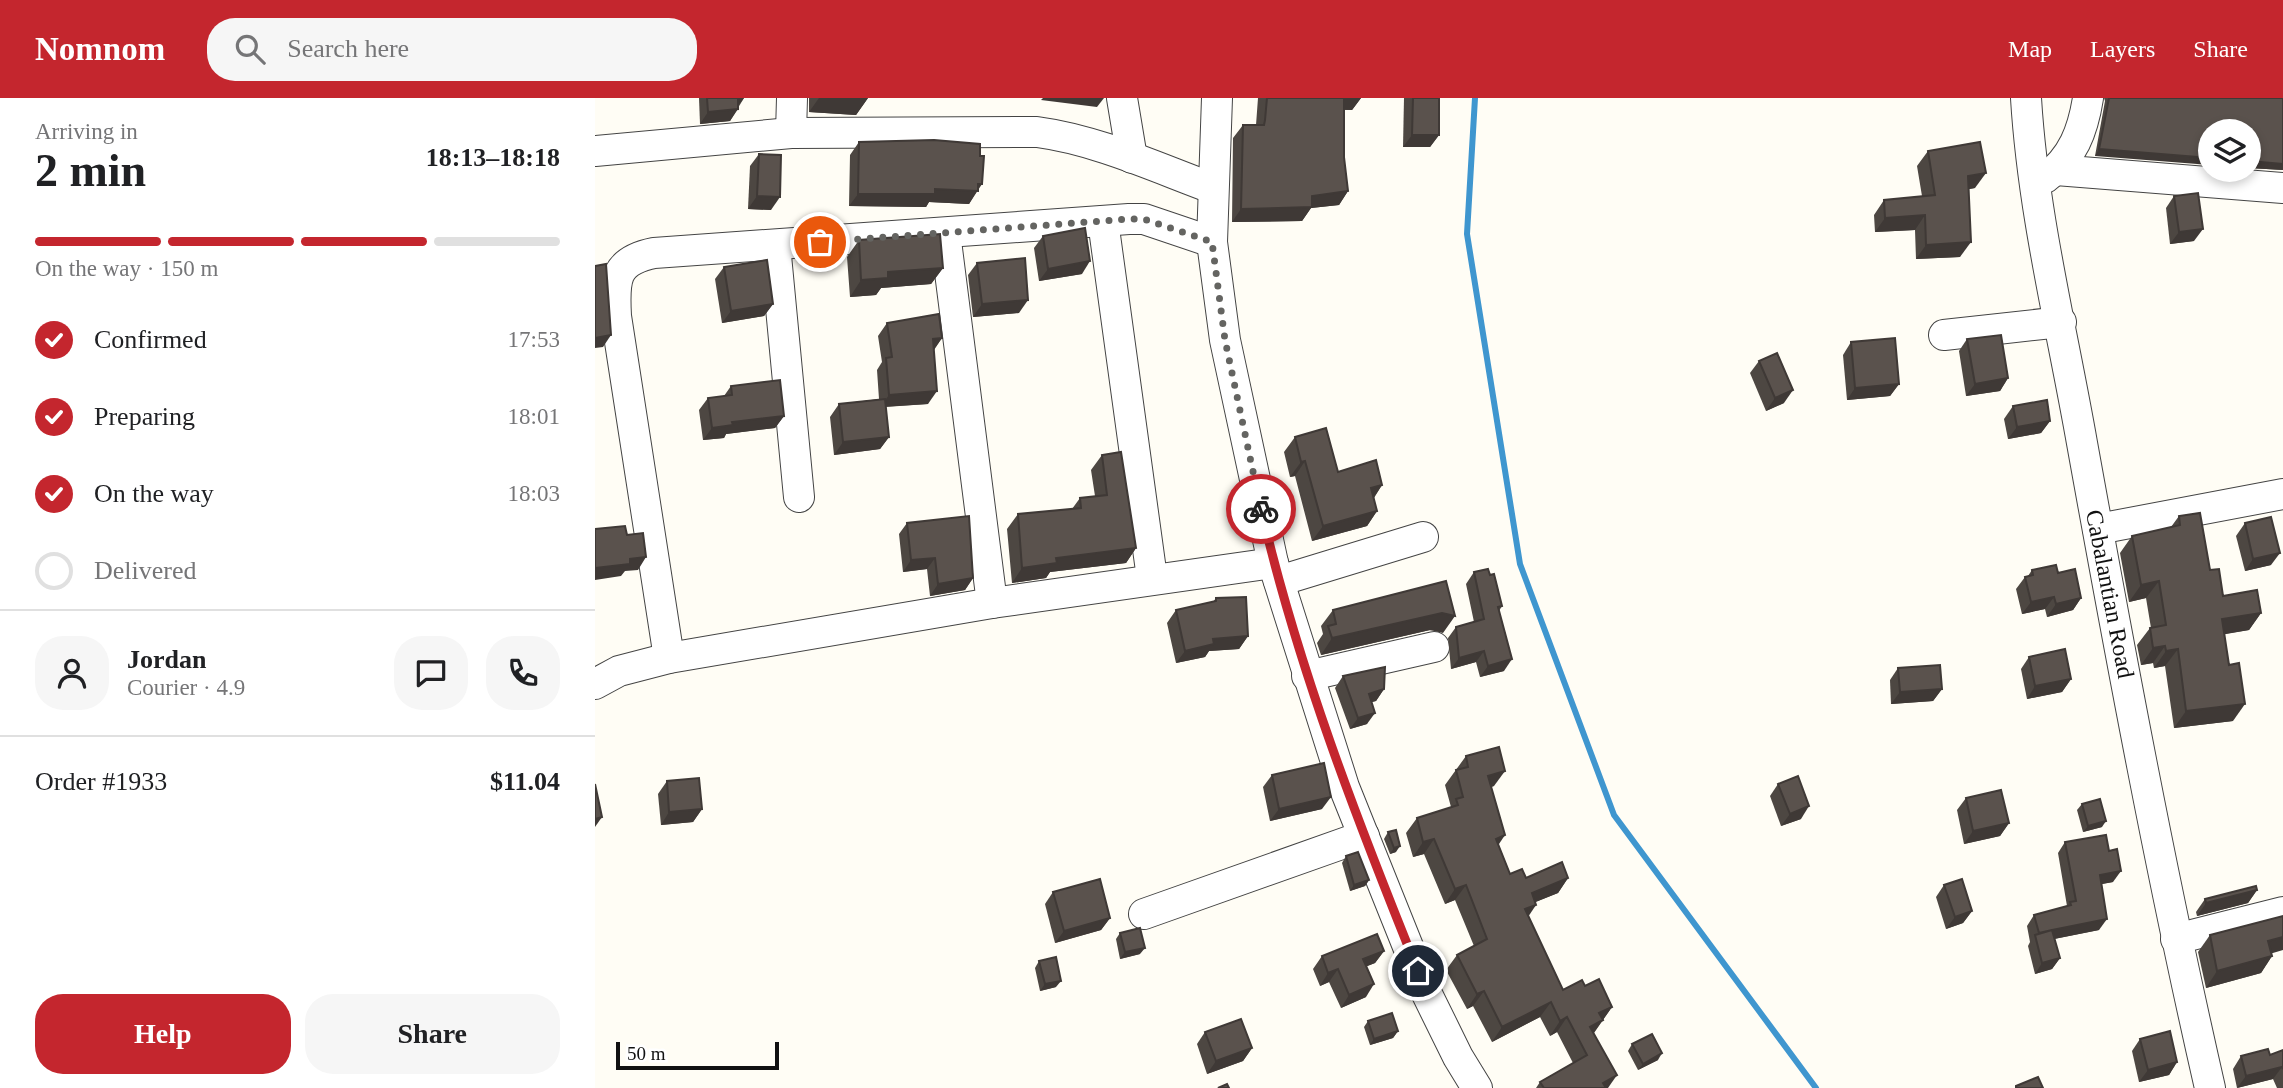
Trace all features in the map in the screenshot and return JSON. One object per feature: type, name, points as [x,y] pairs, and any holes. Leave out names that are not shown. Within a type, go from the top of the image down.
[{"type":"street","points":[[791,132],[792,98]]},
{"type":"street","points":[[1122,98],[1132,158]]},
{"type":"street","points":[[1217,98],[1212,242],[1225,340],[1276,572],[1344,787],[1427,994],[1458,1057],[1477,1088]]},
{"type":"street","name":"Cabalantian Road","points":[[2026,98],[2045,177],[2061,322],[2098,529],[2176,939],[2210,1088]]},
{"type":"street","points":[[2045,177],[2078,140],[2088,98]]},
{"type":"street","points":[[595,151],[791,132],[1037,132],[1061,135],[1212,188]]},
{"type":"street","points":[[2045,177],[2283,188]]},
{"type":"street","points":[[669,658],[620,345],[615,293],[617,277],[624,264],[636,257],[1144,219],[1212,242]]},
{"type":"street","points":[[1103,221],[1152,579]]},
{"type":"street","points":[[945,233],[992,603]]},
{"type":"street","points":[[775,245],[799,497]]},
{"type":"street","points":[[1944,335],[2061,322]]},
{"type":"street","points":[[2098,529],[2283,494]]},
{"type":"street","points":[[595,684],[619,671],[669,658],[992,603],[1152,579],[1276,572],[1423,537]]},
{"type":"street","points":[[1307,676],[1434,647]]},
{"type":"street","points":[[1145,914],[1364,836]]},
{"type":"street","points":[[2176,939],[2283,912]]},
{"type":"building","points":[[707,98],[738,98],[738,109],[708,112]]},
{"type":"building","points":[[1267,98],[1344,98],[1344,157],[1348,191],[1312,196],[1312,207],[1241,209],[1243,125],[1264,125]]},
{"type":"building","points":[[1413,98],[1439,98],[1439,135],[1412,135]]},
{"type":"building","points":[[2109,98],[2283,98],[2283,164],[2261,162],[2261,119],[2198,119],[2198,157],[2099,149]]},
{"type":"building","points":[[934,140],[980,144],[980,156],[984,156],[982,184],[978,184],[978,191],[935,189],[935,194],[858,194],[859,142]]},
{"type":"building","points":[[1980,142],[1986,173],[1968,176],[1971,242],[1926,245],[1925,215],[1885,218],[1884,200],[1935,195],[1928,151]]},
{"type":"building","points":[[759,154],[781,155],[780,197],[757,196]]},
{"type":"building","points":[[2198,193],[2203,229],[2179,232],[2174,196]]},
{"type":"building","points":[[1085,228],[1090,261],[1048,269],[1043,236]]},
{"type":"building","points":[[940,234],[943,268],[888,272],[888,278],[861,280],[859,240]]},
{"type":"building","points":[[1025,258],[1028,300],[982,304],[977,263]]},
{"type":"building","points":[[767,260],[773,304],[731,311],[724,267]]},
{"type":"building","points":[[606,264],[611,335],[595,338],[595,266]]},
{"type":"building","points":[[939,314],[942,338],[933,339],[937,391],[889,395],[886,358],[892,357],[887,323]]},
{"type":"building","points":[[2001,335],[2008,378],[1975,384],[1967,339]]},
{"type":"building","points":[[1895,338],[1899,384],[1855,388],[1851,342]]},
{"type":"building","points":[[1777,353],[1793,390],[1775,398],[1759,361]]},
{"type":"building","points":[[780,380],[784,416],[732,422],[733,425],[712,428],[708,398],[732,395],[731,386]]},
{"type":"building","points":[[885,399],[889,437],[843,442],[839,404]]},
{"type":"building","points":[[2047,400],[2050,421],[2017,427],[2013,406]]},
{"type":"building","points":[[1326,428],[1338,472],[1376,460],[1382,485],[1371,488],[1377,511],[1323,526],[1305,461],[1301,462],[1295,437]]},
{"type":"building","points":[[1121,452],[1136,548],[1056,558],[1057,563],[1022,568],[1018,514],[1081,508],[1080,498],[1107,495],[1102,455]]},
{"type":"building","points":[[2200,513],[2210,570],[2219,569],[2223,596],[2257,590],[2261,613],[2222,619],[2229,665],[2239,663],[2245,704],[2186,711],[2178,649],[2166,651],[2165,646],[2153,648],[2150,628],[2166,625],[2159,581],[2141,585],[2132,536],[2180,525],[2179,516]]},
{"type":"building","points":[[969,516],[973,578],[938,584],[935,558],[911,560],[907,523]]},
{"type":"building","points":[[2271,517],[2280,553],[2253,559],[2245,523]]},
{"type":"building","points":[[625,526],[627,535],[643,533],[646,557],[630,559],[630,564],[595,568],[595,529]]},
{"type":"building","points":[[2056,565],[2058,573],[2075,569],[2081,598],[2056,604],[2054,597],[2031,602],[2025,577],[2033,575],[2032,570]]},
{"type":"building","points":[[1488,569],[1490,575],[1494,574],[1502,606],[1498,607],[1512,659],[1488,666],[1484,651],[1459,658],[1456,627],[1484,619],[1474,572]]},
{"type":"building","points":[[1446,581],[1455,616],[1442,613],[1332,638],[1328,626],[1336,624],[1333,610]]},
{"type":"building","points":[[1246,597],[1248,636],[1213,639],[1214,644],[1185,651],[1176,610],[1216,601],[1216,598]]},
{"type":"building","points":[[2065,649],[2071,679],[2035,686],[2029,657]]},
{"type":"building","points":[[1940,665],[1942,689],[1900,692],[1898,668]]},
{"type":"building","points":[[1385,667],[1384,689],[1369,694],[1375,713],[1358,718],[1343,676]]},
{"type":"building","points":[[1499,747],[1505,771],[1488,776],[1505,835],[1496,839],[1510,874],[1522,869],[1526,878],[1562,862],[1568,878],[1532,893],[1536,905],[1525,909],[1563,990],[1582,980],[1585,986],[1599,979],[1612,1007],[1599,1013],[1603,1020],[1590,1027],[1617,1075],[1603,1083],[1606,1088],[1544,1088],[1540,1082],[1587,1055],[1567,1017],[1560,1021],[1551,1002],[1502,1027],[1484,991],[1477,994],[1457,955],[1487,939],[1466,885],[1455,889],[1434,839],[1423,842],[1417,818],[1458,805],[1456,799],[1463,797],[1456,770],[1468,767],[1466,756]]},
{"type":"building","points":[[1324,763],[1331,797],[1279,809],[1272,775]]},
{"type":"building","points":[[1798,776],[1809,806],[1790,814],[1778,784]]},
{"type":"building","points":[[699,778],[702,809],[669,812],[667,781]]},
{"type":"building","points":[[595,784],[602,817],[595,819]]},
{"type":"building","points":[[2001,790],[2009,823],[1973,831],[1966,798]]},
{"type":"building","points":[[2100,799],[2106,821],[2088,826],[2082,804]]},
{"type":"building","points":[[1396,830],[1400,846],[1394,848],[1388,832]]},
{"type":"building","points":[[2106,835],[2109,851],[2117,849],[2121,871],[2100,875],[2107,919],[2039,933],[2034,915],[2071,905],[2070,902],[2076,901],[2065,842]]},
{"type":"building","points":[[1358,852],[1369,880],[1354,885],[1346,856]]},
{"type":"building","points":[[1100,879],[1110,918],[1064,931],[1053,892]]},
{"type":"building","points":[[1962,879],[1972,911],[1955,917],[1944,885]]},
{"type":"building","points":[[2256,886],[2257,890],[2206,903],[2205,899]]},
{"type":"building","points":[[2283,916],[2283,937],[2268,941],[2272,956],[2217,971],[2210,935]]},
{"type":"building","points":[[1140,928],[1145,948],[1125,952],[1120,933]]},
{"type":"building","points":[[2052,930],[2060,958],[2042,963],[2035,935]]},
{"type":"building","points":[[1377,934],[1384,951],[1363,959],[1374,984],[1349,995],[1338,969],[1328,973],[1322,956]]},
{"type":"building","points":[[1056,957],[1061,981],[1045,984],[1039,961]]},
{"type":"building","points":[[1392,1013],[1398,1031],[1374,1039],[1368,1021]]},
{"type":"building","points":[[1241,1019],[1252,1048],[1216,1061],[1205,1032]]},
{"type":"building","points":[[2170,1031],[2177,1062],[2148,1070],[2140,1039]]},
{"type":"building","points":[[1652,1034],[1662,1053],[1643,1064],[1632,1044]]},
{"type":"building","points":[[2268,1049],[2270,1055],[2283,1050],[2283,1069],[2282,1067],[2246,1076],[2241,1056]]},
{"type":"building","points":[[2038,1077],[2043,1088],[2016,1088],[2016,1086]]},
{"type":"waterway","points":[[1475,98],[1467,234],[1520,564],[1614,815],[1816,1088]]},
{"type":"way so far","points":[[820,242],[1129,219],[1144,219],[1212,242],[1225,340],[1261,509]]},
{"type":"route","points":[[1261,509],[1273,563],[1344,787],[1418,971]]}]
